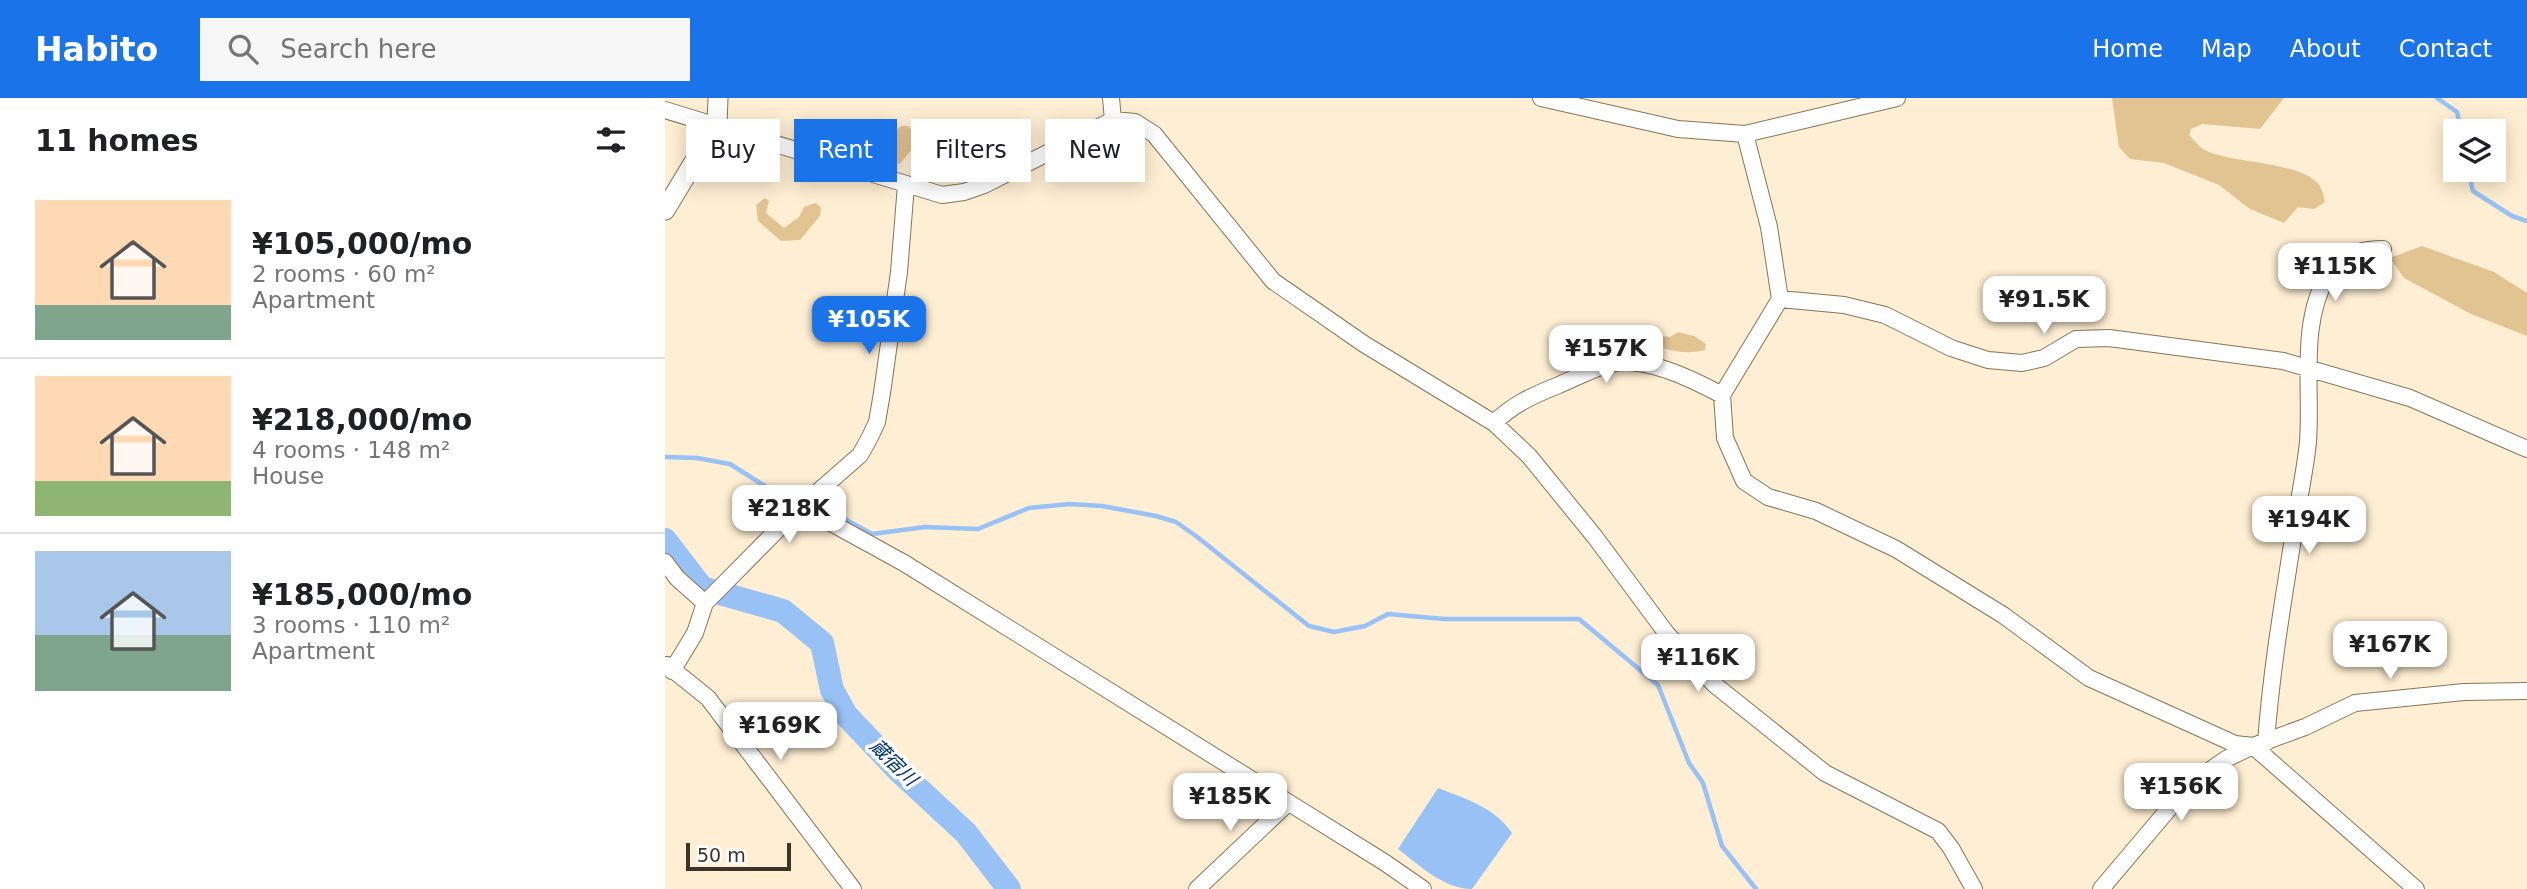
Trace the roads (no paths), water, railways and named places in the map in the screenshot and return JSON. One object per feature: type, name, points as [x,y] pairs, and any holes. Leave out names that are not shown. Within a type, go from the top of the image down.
[{"type":"street","points":[[717,119],[719,98]]},
{"type":"street","points":[[1111,98],[1113,119]]},
{"type":"street","points":[[1541,98],[1678,129],[1745,134],[1896,98]]},
{"type":"street","points":[[665,110],[698,119]]},
{"type":"street","points":[[1145,128],[1154,134],[1259,266],[1286,292],[1494,423],[1537,466],[1595,537],[1667,634],[1715,685],[1825,773],[1938,831],[1974,889]]},
{"type":"street","points":[[1745,134],[1769,228],[1780,299],[1722,395],[1725,438],[1744,481],[1768,497],[1816,511],[1896,549],[2003,615],[2089,678],[2235,744],[2259,744],[2416,889]]},
{"type":"street","points":[[780,144],[942,195],[964,192],[1045,153]]},
{"type":"street","points":[[665,210],[686,175]]},
{"type":"street","points":[[853,889],[709,698],[669,667],[695,634],[705,603],[756,555],[796,511],[860,455],[877,422],[899,272],[906,185]]},
{"type":"street","points":[[2259,744],[2308,443],[2312,322],[2318,297],[2329,272],[2347,257],[2363,249],[2383,250]]},
{"type":"street","points":[[1780,299],[1844,305],[1885,315],[1951,348],[1988,360],[2022,363],[2044,358],[2076,339],[2109,338],[2283,361],[2410,398],[2527,449]]},
{"type":"street","points":[[1494,423],[1511,407],[1610,364],[1633,363],[1681,376],[1722,395]]},
{"type":"street","points":[[796,511],[824,519],[904,563],[1423,889]]},
{"type":"street","points":[[665,562],[677,578],[705,603]]},
{"type":"street","points":[[2101,889],[2189,785],[2226,759],[2355,703],[2464,692],[2527,691]]},
{"type":"street","points":[[1197,889],[1288,803]]},
{"type":"water","points":[[1438,788],[1488,810],[1512,833],[1472,889],[1442,881],[1398,849]]},
{"type":"waterway","points":[[2437,98],[2457,112],[2458,119]]},
{"type":"waterway","points":[[2471,182],[2473,191],[2512,216],[2527,221]]},
{"type":"waterway","points":[[665,457],[697,458],[730,464],[768,488],[802,498]]},
{"type":"waterway","points":[[814,502],[872,534],[925,527],[978,529],[1029,508],[1070,504],[1102,506],[1156,516],[1176,522],[1196,536],[1309,626],[1334,632],[1365,626],[1388,614],[1444,619],[1579,619],[1658,685],[1689,763],[1703,783],[1722,846],[1756,889]]},
{"type":"waterway","name":"蔵宿川","points":[[665,540],[702,588],[783,611],[822,643],[832,690],[846,715],[898,770],[966,833],[1009,889]]}]
